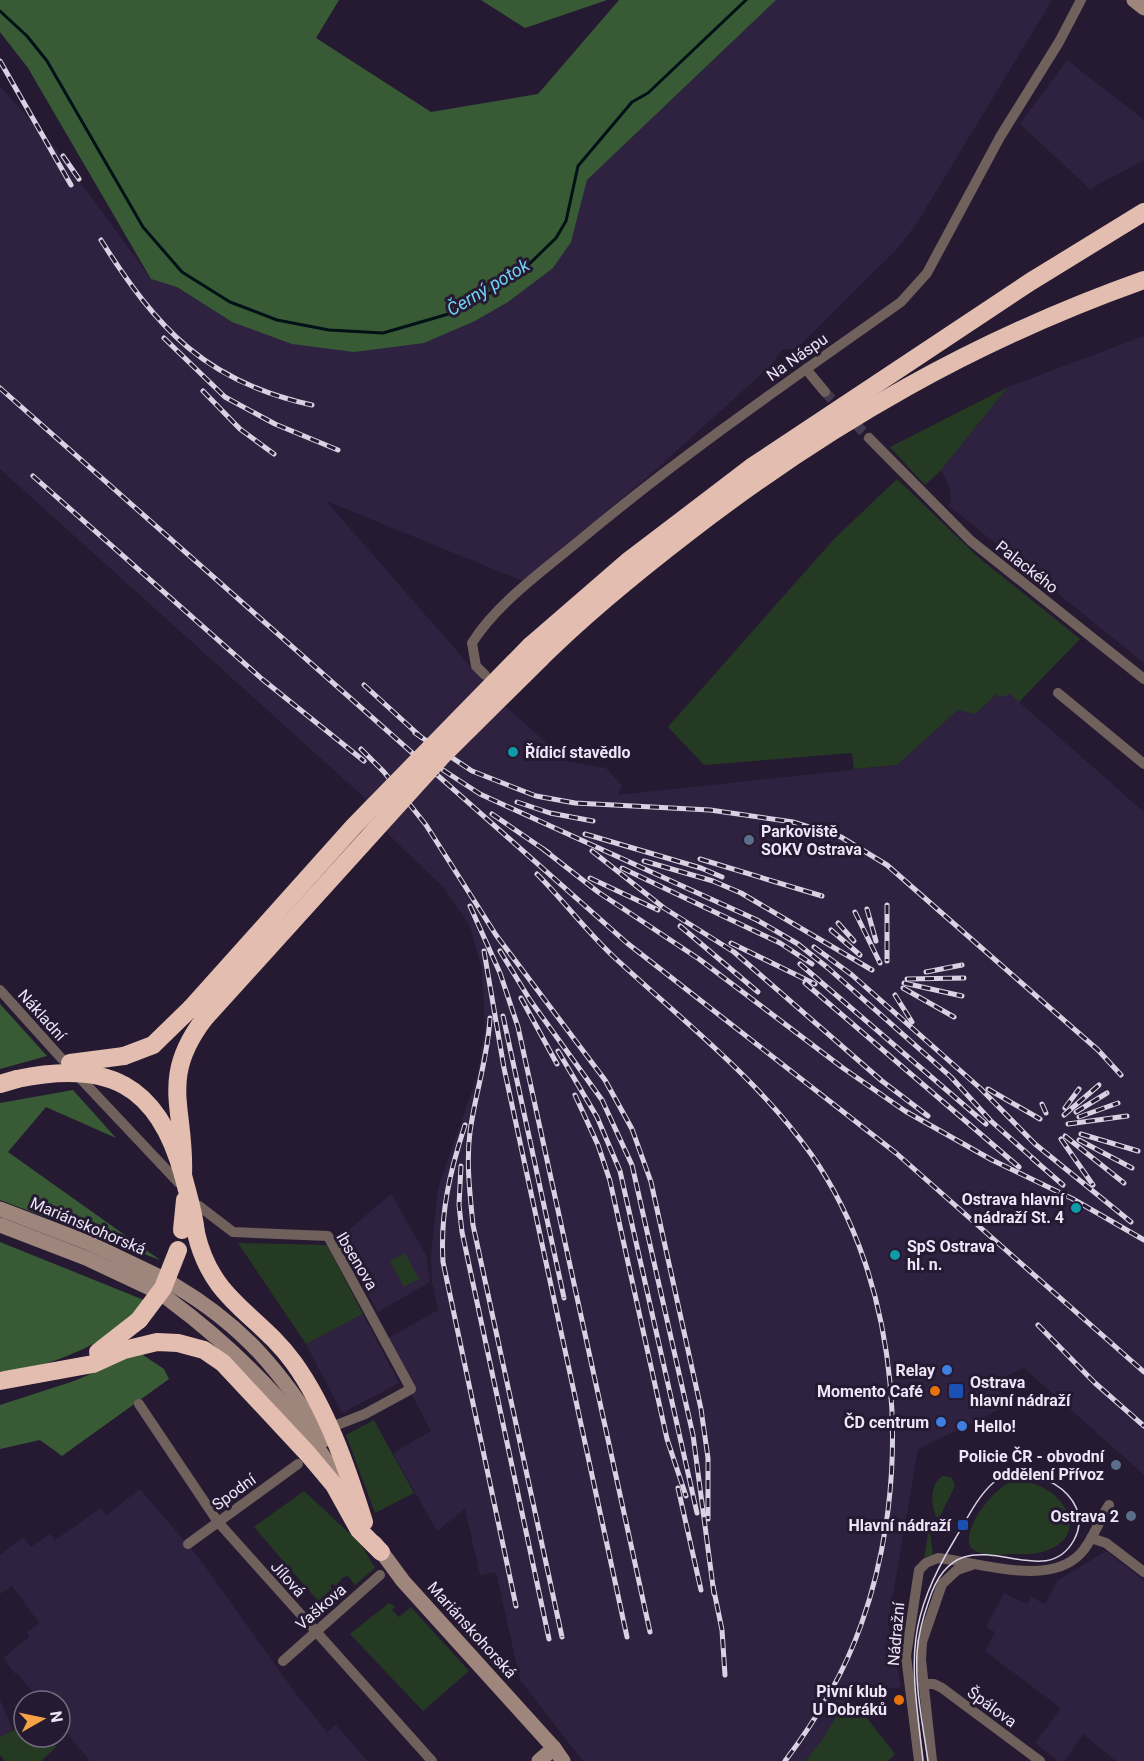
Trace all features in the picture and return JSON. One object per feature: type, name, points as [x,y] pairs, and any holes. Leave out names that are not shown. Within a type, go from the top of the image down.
[{"type":"highway","points":[[6,1081],[56,1064],[124,1056],[144,1051],[161,1039],[192,1008],[354,826],[536,652],[627,561],[753,466],[1030,282],[1144,212]]},
{"type":"highway","points":[[180,1178],[184,1144],[179,1121],[177,1076],[182,1054],[192,1035],[364,839],[482,714],[536,652],[759,479],[852,417],[900,389],[1004,336],[1058,312],[1144,280]]},
{"type":"highway","points":[[6,1081],[56,1072],[84,1072],[105,1077],[147,1102],[165,1124],[176,1148],[189,1232],[218,1285],[291,1359],[306,1380],[329,1428],[363,1522]]},
{"type":"highway","points":[[0,1393],[49,1381],[107,1346],[139,1320],[163,1288],[178,1250],[189,1232]]},
{"type":"highway","points":[[0,1381],[22,1379],[93,1364],[124,1350],[157,1342],[187,1344],[215,1357],[308,1455],[334,1485],[359,1530],[381,1552]]},
{"type":"main road","points":[[1134,0],[1144,8]]},
{"type":"main road","name":"Mariánskohorská","points":[[0,1209],[117,1255],[164,1288]]},
{"type":"main road","name":"Mariánskohorská","points":[[0,1225],[164,1288],[222,1316],[276,1369],[324,1441],[363,1522],[381,1552],[425,1606],[558,1754]]},
{"type":"main road","points":[[539,1761],[558,1754]]},
{"type":"street","name":"Na Náspu","points":[[485,675],[476,666],[472,643],[495,615],[633,496],[730,421],[902,302],[922,280],[1000,137],[1059,42],[1081,0]]},
{"type":"street","points":[[806,369],[825,392]]},
{"type":"street","name":"Palackého","points":[[868,438],[980,549],[1144,679]]},
{"type":"street","points":[[1058,693],[1144,764]]},
{"type":"street","name":"Nákladní","points":[[0,990],[62,1059]]},
{"type":"street","points":[[80,1078],[180,1178]]},
{"type":"street","name":"Ibsenova","points":[[199,1206],[233,1232],[328,1236],[411,1389],[365,1414],[329,1428]]},
{"type":"street","name":"Jílová","points":[[139,1404],[218,1522],[432,1761]]},
{"type":"street","name":"Spodní","points":[[188,1544],[298,1464]]},
{"type":"street","name":"Nádražní","points":[[917,1761],[906,1656],[919,1570],[926,1563],[938,1558],[975,1565],[1027,1570],[1061,1568],[1078,1557],[1109,1505]]},
{"type":"street","points":[[1091,1538],[1106,1543],[1144,1572]]},
{"type":"street","name":"Nádražní","points":[[932,1760],[923,1684],[922,1642],[942,1584],[957,1570],[975,1565]]},
{"type":"street","name":"Vaškova","points":[[283,1661],[380,1575]]},
{"type":"street","name":"Špálova","points":[[923,1684],[934,1684],[942,1688],[1039,1761]]},
{"type":"street","points":[[917,1761],[932,1760]]},
{"type":"shaded area","points":[[776,0],[1052,0],[917,223],[898,248],[796,349],[783,349],[768,368],[651,474],[523,581],[326,501],[504,705],[567,761],[606,768],[622,786],[618,795],[897,765],[958,710],[975,714],[997,694],[1010,694],[1144,812],[1144,1475],[1024,1368],[990,1383],[1009,1400],[1001,1405],[1002,1408],[918,1449],[888,1623],[901,1687],[865,1691],[847,1698],[822,1740],[805,1761],[583,1761],[520,1680],[496,1572],[480,1575],[465,1509],[437,1531],[393,1453],[431,1431],[383,1341],[438,1310],[432,1282],[431,1256],[438,1188],[477,1077],[485,1029],[482,971],[470,926],[444,888],[389,835],[366,799],[0,469],[0,86],[57,150],[151,279],[177,287],[232,322],[424,343],[475,321],[508,302],[553,268],[571,241],[587,180]]},
{"type":"shaded area","points":[[1067,60],[1144,120],[1144,160],[1090,189],[1020,124]]},
{"type":"shaded area","points":[[1144,336],[1144,663],[948,505],[951,502],[950,489],[941,470],[1008,387]]},
{"type":"shaded area","points":[[391,1194],[426,1255],[430,1282],[378,1312],[338,1239]]},
{"type":"shaded area","points":[[363,1314],[399,1383],[342,1413],[306,1344]]},
{"type":"shaded area","points":[[140,1489],[199,1558],[296,1694],[327,1732],[336,1725],[367,1761],[90,1761],[72,1739],[72,1689],[30,1689],[3,1658],[29,1637],[27,1632],[39,1623],[12,1586],[0,1594],[0,1555],[23,1537],[31,1547],[50,1534],[55,1540],[101,1508],[106,1515]]},
{"type":"shaded area","points":[[1106,1551],[1144,1581],[1144,1761],[1116,1761],[1083,1734],[1065,1761],[1058,1761],[1035,1743],[1061,1708],[985,1651],[995,1632],[986,1627],[1004,1593],[1027,1604],[1031,1597],[1045,1604],[1058,1580]]},
{"type":"shaded area","points":[[0,1700],[12,1731],[0,1737]]},
{"type":"green space","points":[[0,0],[339,0],[316,38],[431,112],[538,94],[619,0],[776,0],[587,180],[571,242],[553,268],[508,302],[475,321],[424,343],[354,352],[292,344],[232,322],[177,287],[151,279],[28,68],[0,32]]},
{"type":"green space","points":[[481,0],[607,0],[525,28]]},
{"type":"green space","points":[[1008,387],[941,470],[925,485],[890,447]]},
{"type":"green space","points":[[897,479],[978,557],[1080,639],[1019,702],[1010,694],[1001,697],[997,694],[975,714],[958,710],[897,765],[854,769],[852,753],[704,765],[668,727],[834,539]]},
{"type":"green space","points":[[0,1004],[47,1056],[0,1069]]},
{"type":"green space","points":[[73,1090],[116,1138],[46,1107],[8,1152],[160,1260],[0,1200],[0,1103]]},
{"type":"green space","points":[[0,1242],[144,1300],[123,1325],[81,1350],[30,1368],[0,1371]]},
{"type":"green space","points":[[238,1243],[327,1245],[363,1314],[306,1344]]},
{"type":"green space","points":[[405,1253],[419,1279],[404,1287],[390,1261]]},
{"type":"green space","points":[[140,1353],[164,1369],[169,1379],[62,1456],[40,1440],[0,1449],[0,1405],[74,1381]]},
{"type":"green space","points":[[374,1420],[414,1493],[375,1513],[346,1435]]},
{"type":"green space","points":[[943,1476],[951,1477],[955,1486],[938,1520],[932,1497],[935,1485]]},
{"type":"green space","points":[[1011,1482],[1028,1483],[1056,1496],[1065,1507],[1069,1519],[1069,1531],[1062,1542],[1048,1550],[1030,1554],[990,1555],[971,1548],[970,1531],[974,1521],[996,1492]]},
{"type":"green space","points":[[304,1491],[360,1543],[375,1568],[355,1585],[348,1576],[342,1578],[336,1586],[333,1584],[330,1586],[332,1589],[318,1601],[254,1527]]},
{"type":"green space","points":[[930,1532],[933,1555],[924,1560],[928,1533]]},
{"type":"green space","points":[[389,1603],[395,1606],[392,1610],[399,1617],[411,1607],[469,1671],[423,1711],[350,1634]]},
{"type":"green space","points":[[847,1698],[859,1708],[895,1754],[888,1761],[805,1761],[822,1740]]},
{"type":"green space","points":[[12,1731],[12,1749],[54,1749],[41,1761],[5,1761],[0,1755],[0,1737]]},
{"type":"waterway","name":"Černý potok","points":[[0,11],[27,36],[47,61],[143,227],[182,272],[230,302],[277,320],[329,330],[383,333],[452,313],[494,291],[522,271],[556,238],[566,221],[578,166],[632,102],[648,93],[746,0]]},
{"type":"tunnel","points":[[825,392],[869,438]]},
{"type":"tram line","points":[[923,1761],[914,1671],[919,1622],[926,1597],[955,1539],[987,1489],[1006,1476],[1022,1474],[1039,1477],[1054,1484],[1068,1495],[1076,1508],[1079,1523],[1074,1540],[1060,1556],[1042,1561],[980,1555],[960,1559],[943,1572],[929,1600],[920,1633],[917,1666],[928,1761]]},
{"type":"railway","points":[[0,61],[71,185]]},
{"type":"railway","points":[[63,156],[79,179]]},
{"type":"railway","points":[[101,240],[143,300],[164,325],[188,347],[213,366],[242,382],[275,395],[312,405]]},
{"type":"railway","points":[[164,338],[225,397],[275,424],[338,450]]},
{"type":"railway","points":[[0,388],[627,943],[896,1153],[1144,1372]]},
{"type":"railway","points":[[203,391],[240,429],[274,454]]},
{"type":"railway","points":[[33,476],[262,679],[364,761]]},
{"type":"railway","points":[[364,685],[421,737]]},
{"type":"railway","points":[[415,733],[472,771],[536,796],[575,803],[710,810],[793,822],[841,837],[887,865],[1098,1050],[1121,1075]]},
{"type":"railway","points":[[361,749],[384,772],[426,825],[496,935],[605,1080],[632,1129],[651,1182],[701,1409],[708,1458],[708,1519]]},
{"type":"railway","points":[[443,770],[480,794],[757,920],[798,944],[951,1077],[991,1121],[1037,1162]]},
{"type":"railway","points":[[517,802],[550,813],[593,821]]},
{"type":"railway","points":[[492,814],[549,853]]},
{"type":"railway","points":[[585,834],[701,868],[722,877]]},
{"type":"railway","points":[[543,849],[598,892],[699,959],[843,1068],[905,1111],[992,1160],[1073,1199],[1144,1240]]},
{"type":"railway","points":[[592,851],[664,908],[734,952],[882,1081],[928,1116]]},
{"type":"railway","points":[[700,859],[822,896]]},
{"type":"railway","points":[[644,861],[713,881],[741,893],[872,970]]},
{"type":"railway","points":[[622,868],[780,943],[812,964]]},
{"type":"railway","points":[[537,874],[605,948],[743,1075],[790,1126],[811,1154],[841,1205],[865,1262],[881,1321],[890,1383],[892,1445],[888,1507],[878,1568],[854,1643],[828,1696],[785,1761]]},
{"type":"railway","points":[[590,878],[658,910]]},
{"type":"railway","points":[[887,905],[887,961]]},
{"type":"railway","points":[[470,906],[500,973],[518,1027],[650,1632]]},
{"type":"railway","points":[[867,909],[876,941]]},
{"type":"railway","points":[[855,912],[880,963]]},
{"type":"railway","points":[[838,923],[854,941]]},
{"type":"railway","points":[[680,926],[758,992]]},
{"type":"railway","points":[[831,930],[860,955]]},
{"type":"railway","points":[[731,943],[815,984]]},
{"type":"railway","points":[[814,947],[852,975],[980,1088],[1035,1144],[1131,1222]]},
{"type":"railway","points":[[484,951],[504,1068],[627,1637]]},
{"type":"railway","points":[[500,951],[530,1000],[602,1100],[632,1165],[693,1435],[714,1594]]},
{"type":"railway","points":[[800,964],[986,1124]]},
{"type":"railway","points":[[926,972],[962,965]]},
{"type":"railway","points":[[907,979],[964,978]]},
{"type":"railway","points":[[805,983],[1019,1167]]},
{"type":"railway","points":[[904,983],[962,996]]},
{"type":"railway","points":[[903,988],[954,1017]]},
{"type":"railway","points":[[895,995],[912,1022]]},
{"type":"railway","points":[[521,998],[557,1064]]},
{"type":"railway","points":[[503,1016],[564,1298]]},
{"type":"railway","points":[[490,1018],[487,1047],[472,1118],[468,1155],[473,1225],[562,1637]]},
{"type":"railway","points":[[558,1051],[597,1117],[620,1171],[697,1513]]},
{"type":"railway","points":[[1064,1115],[1099,1085]]},
{"type":"railway","points":[[988,1089],[1040,1119]]},
{"type":"railway","points":[[1065,1108],[1079,1089]]},
{"type":"railway","points":[[1076,1112],[1107,1093]]},
{"type":"railway","points":[[575,1095],[598,1145],[610,1181],[667,1439],[686,1496]]},
{"type":"railway","points":[[1079,1117],[1118,1103]]},
{"type":"railway","points":[[1042,1104],[1046,1113]]},
{"type":"railway","points":[[1068,1124],[1127,1116]]},
{"type":"railway","points":[[465,1125],[447,1192],[443,1226],[443,1262],[516,1606]]},
{"type":"railway","points":[[1081,1134],[1138,1151]]},
{"type":"railway","points":[[1065,1136],[1124,1183]]},
{"type":"railway","points":[[1061,1139],[1093,1185]]},
{"type":"railway","points":[[1079,1140],[1132,1168]]},
{"type":"railway","points":[[1032,1158],[1063,1185]]},
{"type":"railway","points":[[461,1166],[459,1205],[462,1232],[549,1639]]},
{"type":"railway","points":[[1038,1325],[1095,1383],[1144,1426]]},
{"type":"railway","points":[[678,1488],[701,1590]]},
{"type":"railway","points":[[713,1586],[722,1630],[725,1675]]},
{"type":"place","name":"Řídicí stavědlo","points":[[513,752]]},
{"type":"place","name":"Parkoviště SOKV Ostrava","points":[[749,840]]},
{"type":"place","name":"Ostrava hlavní nádraží St. 4","points":[[1076,1208]]},
{"type":"place","name":"SpS Ostrava hl. n.","points":[[895,1255]]},
{"type":"place","name":"Relay","points":[[947,1370]]},
{"type":"place","name":"Momento Café","points":[[935,1391]]},
{"type":"place","name":"Ostrava hlavní nádraží","points":[[956,1391]]},
{"type":"place","name":"ČD centrum","points":[[941,1422]]},
{"type":"place","name":"Hello!","points":[[962,1426]]},
{"type":"place","name":"Policie ČR - obvodní oddělení Přívoz","points":[[1116,1465]]},
{"type":"place","name":"Ostrava 2","points":[[1131,1516]]},
{"type":"place","name":"Hlavní nádraží","points":[[963,1525]]},
{"type":"place","name":"Pivní klub U Dobráků","points":[[899,1700]]}]
